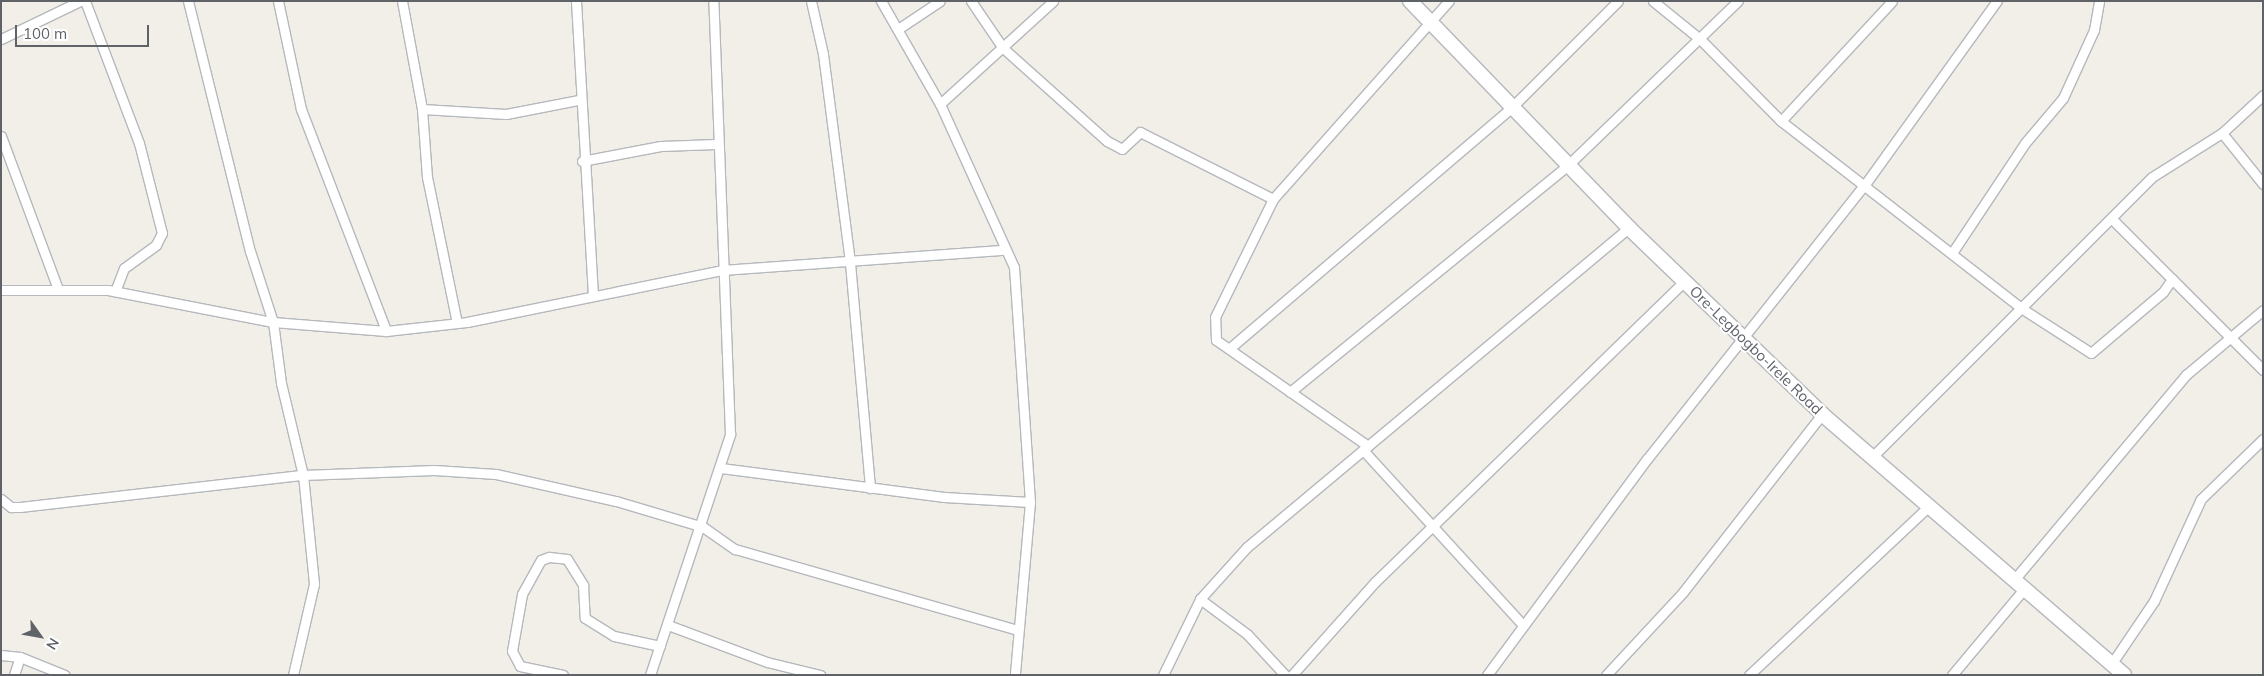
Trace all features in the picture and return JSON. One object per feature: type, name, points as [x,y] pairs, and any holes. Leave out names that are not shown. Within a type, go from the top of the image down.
[{"type":"main road","name":"Ore-Legbogbo-Irele Road","points":[[1410,1],[1432,22],[1511,108],[1629,228],[1822,414],[1927,508],[2124,675]]},
{"type":"street","points":[[1,39],[80,1]]},
{"type":"street","points":[[85,1],[138,143],[162,233],[156,245],[124,268],[115,291]]},
{"type":"street","points":[[188,1],[250,250],[273,322],[280,383],[303,475],[314,584],[293,675]]},
{"type":"street","points":[[278,1],[301,109],[386,331]]},
{"type":"street","points":[[402,1],[422,109],[427,177],[457,323]]},
{"type":"street","points":[[576,1],[578,100],[593,293]]},
{"type":"street","points":[[650,675],[703,527],[730,434],[716,144],[713,1]]},
{"type":"street","points":[[811,1],[823,54],[850,263],[870,488]]},
{"type":"street","points":[[881,1],[940,104],[999,227],[1003,250],[1014,267],[1020,309],[1030,502],[1015,675]]},
{"type":"street","points":[[898,29],[940,1]]},
{"type":"street","points":[[970,1],[1003,48],[1117,147],[1129,146],[1140,132],[1273,199]]},
{"type":"street","points":[[940,104],[1053,1]]},
{"type":"street","points":[[1449,1],[1273,199],[1215,317],[1216,340],[1230,348],[1366,448],[1430,527],[1523,625]]},
{"type":"street","points":[[1230,348],[1511,108],[1618,1]]},
{"type":"street","points":[[1653,1],[1701,40],[1781,121],[1866,183],[2021,308],[2091,353],[2163,292],[2172,279]]},
{"type":"street","points":[[1290,392],[1568,165],[1701,40],[1738,1]]},
{"type":"street","points":[[1781,121],[1892,1]]},
{"type":"street","points":[[1486,675],[1648,459],[1745,341],[1866,183],[1997,1]]},
{"type":"street","points":[[1952,253],[2025,143],[2063,98],[2094,30],[2099,1]]},
{"type":"street","points":[[1871,458],[2152,177],[2222,133],[2263,95]]},
{"type":"street","points":[[422,109],[506,114],[578,100]]},
{"type":"street","points":[[2222,133],[2263,184]]},
{"type":"street","points":[[1,136],[58,289]]},
{"type":"street","points":[[582,161],[661,146],[716,144]]},
{"type":"street","points":[[2111,218],[2231,335],[2263,370]]},
{"type":"street","points":[[1163,675],[1200,599],[1247,547],[1629,228]]},
{"type":"street","points":[[1,290],[115,291],[273,322],[386,331],[457,323],[593,293],[722,270],[850,263],[1003,250]]},
{"type":"street","points":[[1292,675],[1430,527],[1684,280]]},
{"type":"street","points":[[1952,675],[2018,586],[2187,374],[2263,310]]},
{"type":"street","points":[[1606,675],[1683,592],[1822,414]]},
{"type":"street","points":[[2112,663],[2154,601],[2201,499],[2263,440]]},
{"type":"street","points":[[721,468],[870,488],[1030,502]]},
{"type":"street","points":[[1,499],[6,508],[303,475],[434,470],[496,474],[616,501],[703,527],[736,549],[1018,630]]},
{"type":"street","points":[[1749,675],[1927,508]]},
{"type":"street","points":[[563,675],[520,666],[512,651],[522,594],[538,564],[549,556],[567,559],[584,585],[585,618],[614,636],[660,646]]},
{"type":"street","points":[[1200,599],[1247,634],[1286,675]]},
{"type":"street","points":[[668,625],[767,662],[820,675]]},
{"type":"street","points":[[1,655],[20,657],[65,675]]},
{"type":"street","points":[[14,675],[20,657]]}]
